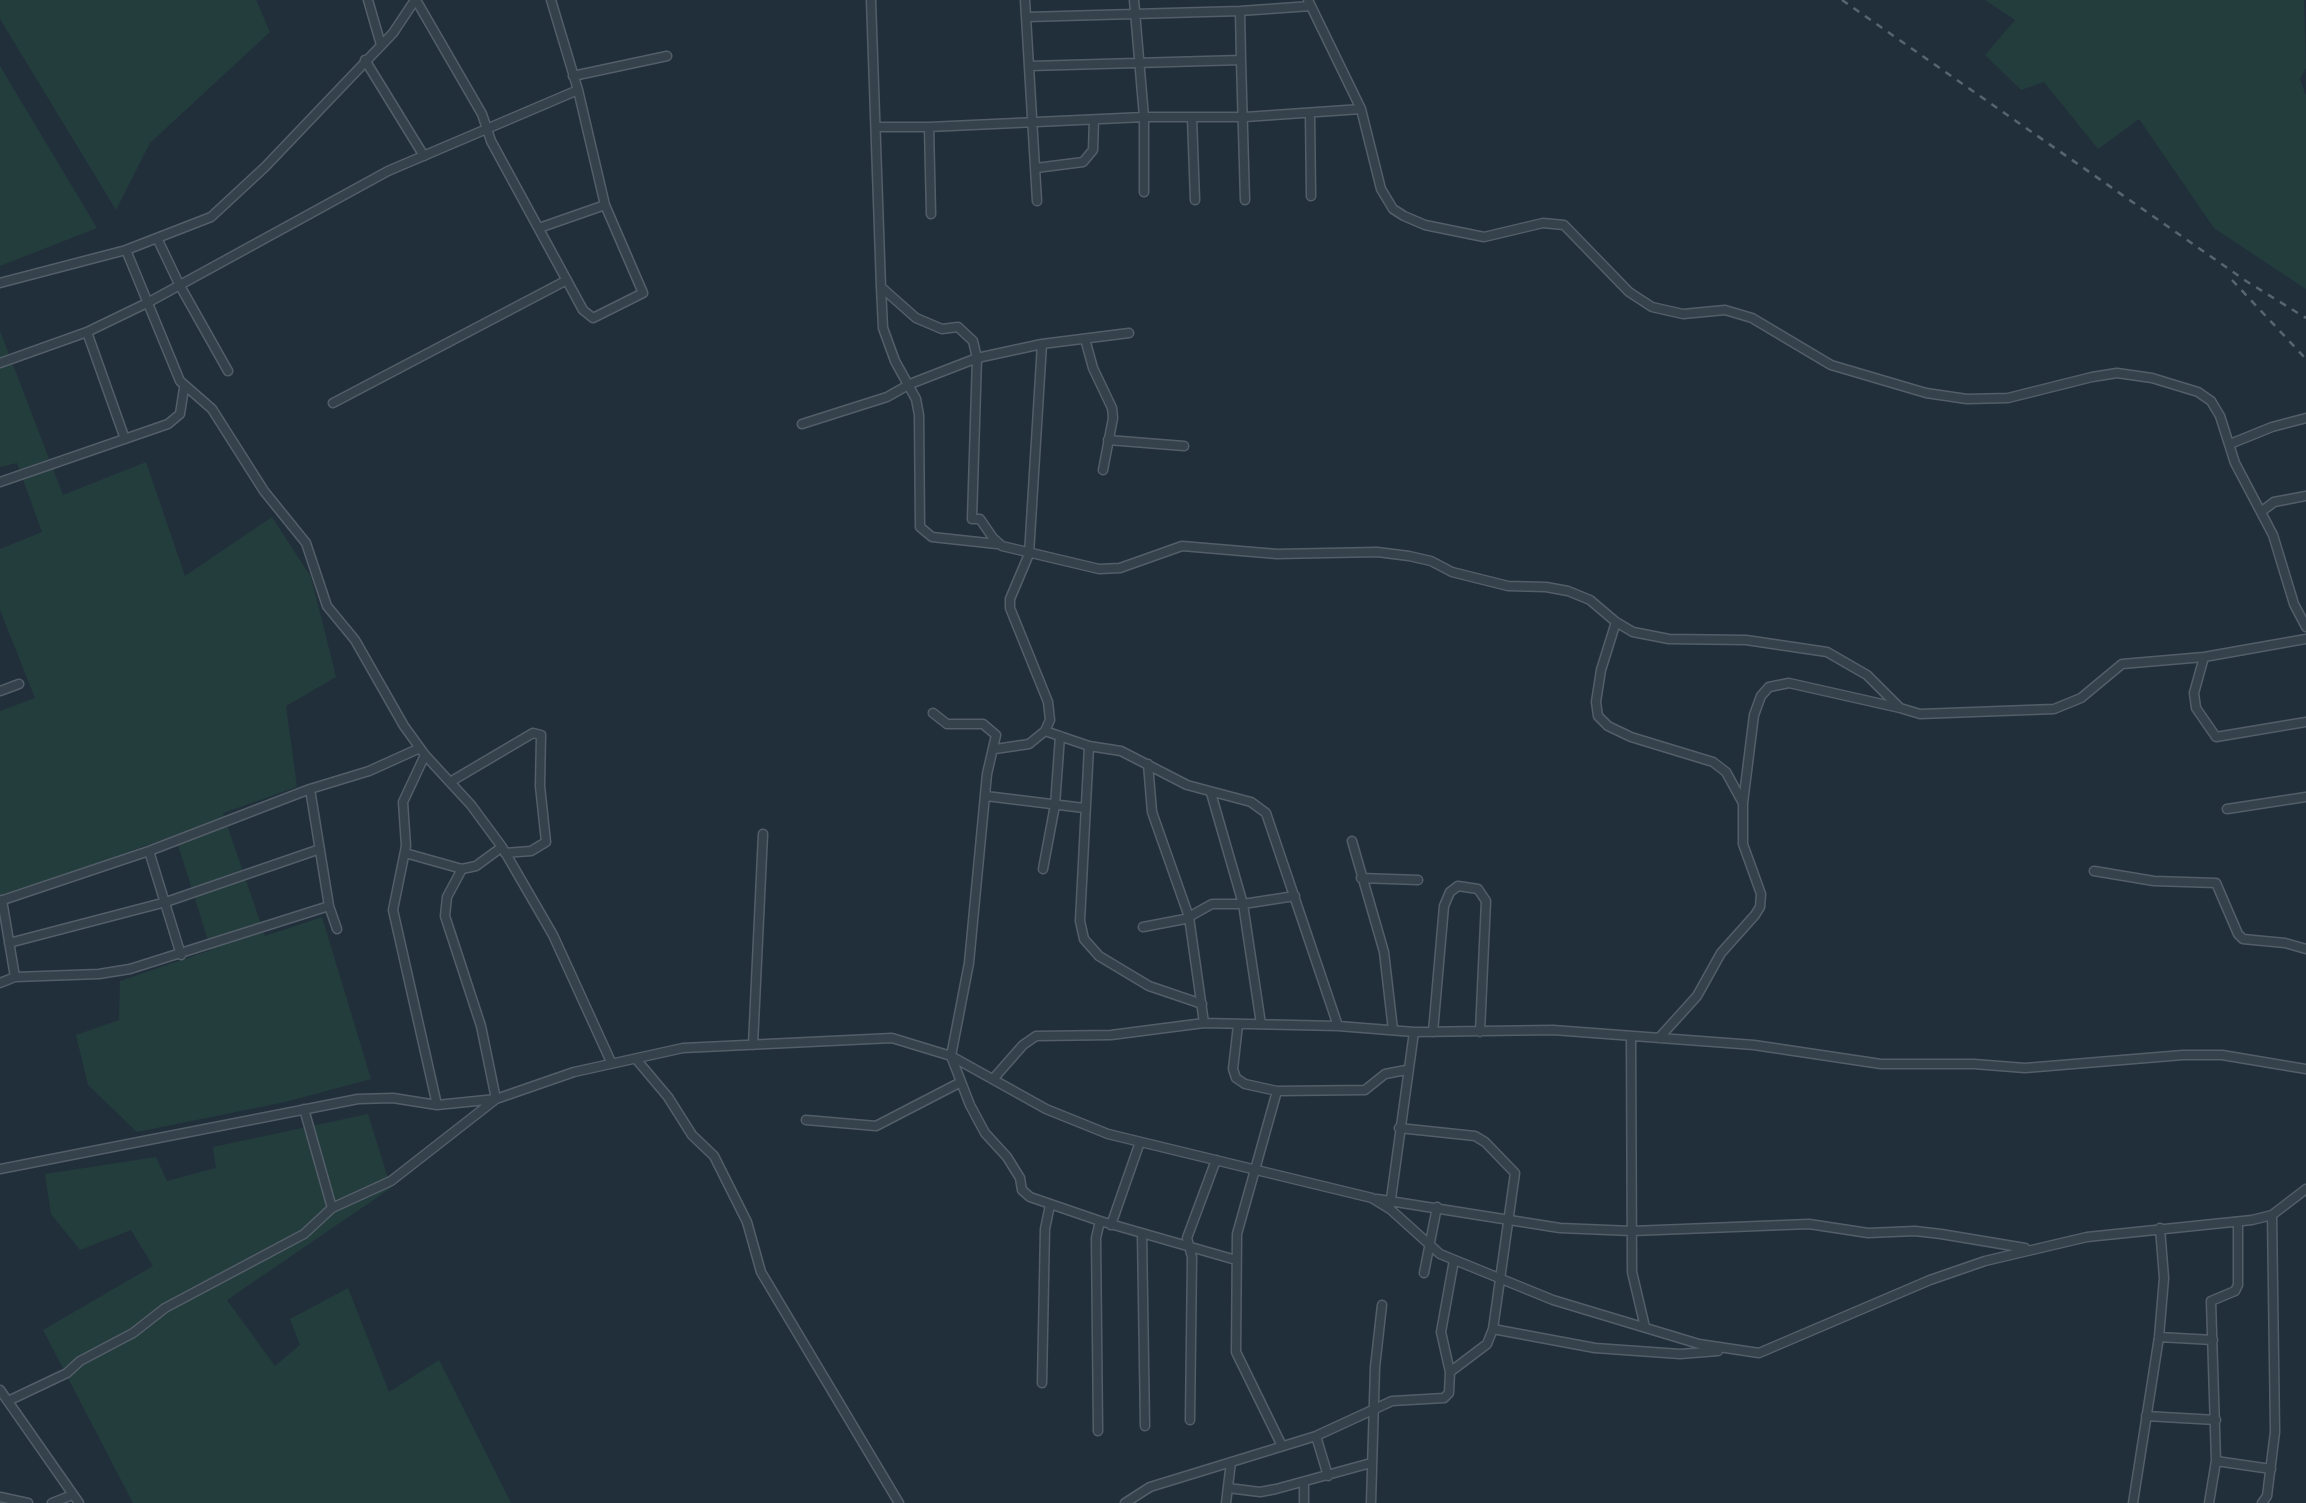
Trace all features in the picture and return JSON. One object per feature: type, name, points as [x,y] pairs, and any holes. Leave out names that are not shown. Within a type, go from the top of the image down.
[{"type":"street","points":[[368,0],[381,45]]},
{"type":"street","points":[[0,283],[125,250],[158,239],[219,212],[400,26],[415,0],[482,114],[487,129],[538,228],[589,317],[643,293],[605,205],[578,90],[551,0]]},
{"type":"street","points":[[871,0],[883,328],[895,361],[910,384],[919,415],[923,531],[932,537],[997,544],[1098,569],[1120,568],[1182,546],[1277,554],[1377,552],[1432,561],[1452,572],[1508,586],[1546,587],[1567,592],[1598,605],[1616,622],[1633,632],[1669,639],[1746,640],[1827,652],[1867,675],[1900,708]]},
{"type":"street","points":[[1025,0],[1037,201]]},
{"type":"street","points":[[1134,0],[1137,62],[1144,117],[1144,192]]},
{"type":"street","points":[[1027,17],[1240,11],[1310,3],[1362,108],[1381,189],[1393,209],[1426,225],[1484,237],[1543,223],[1564,225],[1629,292],[1652,307],[1684,314],[1725,310],[1752,318],[1831,365],[1926,393],[1967,399],[2008,398],[2105,374],[2152,379],[2198,392],[2211,401],[2220,416],[2235,463],[2273,535],[2294,604],[2306,627]]},
{"type":"street","points":[[1240,11],[1245,200]]},
{"type":"street","points":[[573,76],[667,56]]},
{"type":"street","points":[[365,60],[424,156]]},
{"type":"street","points":[[1030,66],[1241,60]]},
{"type":"street","points":[[0,363],[87,331],[149,302],[336,198],[424,156],[578,90]]},
{"type":"street","points":[[876,127],[1144,117],[1244,117],[1362,108]]},
{"type":"street","points":[[1310,113],[1311,196]]},
{"type":"street","points":[[1192,118],[1195,200]]},
{"type":"street","points":[[1036,168],[1083,162],[1093,150],[1094,120]]},
{"type":"street","points":[[929,127],[931,214]]},
{"type":"street","points":[[538,228],[605,205]]},
{"type":"street","points":[[158,239],[179,284],[229,370]]},
{"type":"street","points":[[0,482],[175,419],[182,408],[184,388],[125,250]]},
{"type":"street","points":[[333,403],[567,280]]},
{"type":"street","points":[[881,287],[916,318],[942,329],[958,327],[973,341],[977,358],[972,519],[980,519],[997,544]]},
{"type":"street","points":[[87,331],[125,439]]},
{"type":"street","points":[[802,424],[887,397],[910,384],[977,358],[1042,344],[1129,333]]},
{"type":"street","points":[[1085,339],[1093,368],[1112,408],[1113,418],[1103,470]]},
{"type":"street","points":[[995,749],[1029,744],[1045,731],[1051,710],[1010,608],[1010,599],[1029,554],[1042,344]]},
{"type":"street","points":[[184,388],[212,409],[264,491],[306,543],[327,606],[355,640],[423,752],[503,850],[553,935],[611,1062]]},
{"type":"street","points":[[2230,444],[2272,427],[2306,418]]},
{"type":"street","points":[[1108,440],[1184,446]]},
{"type":"street","points":[[2262,511],[2274,502],[2306,496]]},
{"type":"street","points":[[1616,622],[1601,670],[1596,702],[1598,716],[1608,726],[1631,737],[1713,762],[1726,772],[1743,803]]},
{"type":"street","points":[[1659,1038],[1697,996],[1721,953],[1760,907],[1759,883],[1743,844],[1743,803],[1754,715],[1761,696],[1769,687],[1789,683],[1920,714],[2054,709],[2081,698],[2122,664],[2204,657],[2306,639]]},
{"type":"street","points":[[2204,657],[2196,684],[2196,708],[2216,737],[2306,722]]},
{"type":"street","points":[[0,691],[19,684]]},
{"type":"street","points":[[933,713],[947,724],[989,726],[996,735],[995,749],[988,766],[969,963],[951,1056],[985,1133],[1007,1157],[1020,1178],[1022,1190],[1050,1205],[1236,1260]]},
{"type":"street","points":[[1045,731],[1089,746],[1111,748],[1211,793],[1251,802],[1266,813],[1338,1026]]},
{"type":"street","points":[[405,853],[443,861],[462,869],[476,866],[503,850],[531,851],[546,842],[540,786],[541,735],[533,733],[450,782]]},
{"type":"street","points":[[1043,869],[1055,805],[1060,736]]},
{"type":"street","points":[[1089,746],[1080,921],[1088,946],[1098,956],[1149,986],[1202,1004]]},
{"type":"street","points":[[15,977],[1,900],[149,851],[310,789],[423,752]]},
{"type":"street","points":[[423,752],[403,802],[405,853],[394,899],[394,920],[437,1105]]},
{"type":"street","points":[[1148,764],[1152,812],[1189,917],[1204,1023]]},
{"type":"street","points":[[310,789],[329,906],[337,929]]},
{"type":"street","points":[[1211,793],[1243,904],[1261,1024]]},
{"type":"street","points":[[986,796],[1084,808]]},
{"type":"street","points":[[2227,809],[2306,796]]},
{"type":"street","points":[[752,1045],[763,834]]},
{"type":"street","points":[[1352,841],[1384,952],[1393,1030]]},
{"type":"street","points":[[9,943],[166,901],[320,849]]},
{"type":"street","points":[[149,851],[181,955]]},
{"type":"street","points":[[462,869],[447,897],[445,916],[481,1026],[496,1099]]},
{"type":"street","points":[[2094,871],[2154,881],[2216,883],[2241,937],[2306,949]]},
{"type":"street","points":[[1362,878],[1419,880]]},
{"type":"street","points":[[1433,1032],[1444,906],[1450,892],[1458,886],[1478,889],[1486,901],[1480,1032]]},
{"type":"street","points":[[1143,927],[1189,917],[1212,904],[1243,904],[1295,896]]},
{"type":"street","points":[[0,983],[15,977],[99,974],[181,955],[329,906]]},
{"type":"street","points":[[994,1079],[1023,1045],[1036,1036],[1111,1035],[1204,1023],[1338,1026],[1414,1032],[1553,1030],[1754,1045],[1881,1063],[1975,1063],[2025,1068],[2183,1055],[2222,1055],[2306,1069]]},
{"type":"street","points":[[1238,1025],[1233,1069],[1236,1078],[1245,1084],[1278,1091],[1365,1090],[1385,1074],[1406,1070]]},
{"type":"street","points":[[1414,1032],[1406,1070],[1390,1205],[1429,1247],[1454,1260],[1553,1300],[1728,1350],[1759,1353],[1930,1280],[2028,1249],[2087,1237],[2160,1228],[2238,1223],[2272,1215],[2306,1189]]},
{"type":"street","points":[[1630,1037],[1632,1272],[1645,1328]]},
{"type":"street","points":[[0,1169],[304,1109],[374,1098],[437,1105],[496,1099],[611,1062],[683,1048],[892,1038],[951,1056],[1046,1109],[1083,1126],[1372,1198],[1390,1205],[1510,1217],[1560,1228],[1632,1231],[1809,1224],[1868,1233],[1941,1234],[2028,1249]]},
{"type":"street","points":[[636,1059],[668,1097],[692,1136],[714,1156],[744,1214],[761,1272],[898,1503]]},
{"type":"street","points":[[806,1119],[876,1126],[961,1082]]},
{"type":"street","points":[[1278,1091],[1237,1234],[1236,1352],[1282,1446]]},
{"type":"street","points":[[8,1401],[67,1373],[80,1361],[133,1333],[165,1308],[304,1234],[332,1208],[391,1181],[496,1099]]},
{"type":"street","points":[[304,1109],[332,1208]]},
{"type":"street","points":[[1399,1128],[1468,1135],[1485,1142],[1515,1173],[1498,1278],[1493,1329],[1480,1352],[1450,1372]]},
{"type":"street","points":[[1111,1225],[1140,1142]]},
{"type":"street","points":[[1191,1420],[1192,1257],[1187,1238],[1216,1160]]},
{"type":"street","points":[[1042,1383],[1045,1229],[1050,1205]]},
{"type":"street","points":[[1424,1273],[1437,1208]]},
{"type":"street","points":[[2262,1503],[2267,1496],[2275,1432],[2272,1215]]},
{"type":"street","points":[[1098,1431],[1096,1238],[1100,1221]]},
{"type":"street","points":[[2209,1503],[2216,1461],[2211,1301],[2235,1291],[2238,1285],[2238,1223]]},
{"type":"street","points":[[2133,1503],[2160,1337],[2164,1278],[2160,1228]]},
{"type":"street","points":[[1142,1234],[1145,1426]]},
{"type":"street","points":[[1125,1503],[1150,1487],[1316,1436],[1374,1409],[1403,1399],[1444,1398],[1449,1393],[1450,1372],[1441,1332],[1454,1260]]},
{"type":"street","points":[[1371,1503],[1375,1367],[1382,1305]]},
{"type":"street","points":[[1493,1329],[1595,1348],[1680,1354],[1728,1350]]},
{"type":"street","points":[[2160,1337],[2213,1340]]},
{"type":"street","points":[[0,1390],[79,1503]]},
{"type":"street","points":[[2146,1416],[2216,1420]]},
{"type":"street","points":[[1316,1436],[1328,1476]]},
{"type":"street","points":[[2216,1461],[2271,1469]]},
{"type":"street","points":[[1226,1503],[1231,1462]]},
{"type":"street","points":[[1228,1488],[1260,1492],[1304,1484],[1371,1463]]},
{"type":"street","points":[[1304,1484],[1304,1503]]},
{"type":"street","points":[[52,1503],[72,1495]]},
{"type":"street","points":[[0,1497],[28,1503]]},
{"type":"green space","points":[[0,0],[256,0],[270,32],[150,143],[116,210],[0,19]]},
{"type":"green space","points":[[1985,0],[2304,0],[2306,68],[2300,79],[2306,96],[2306,289],[2214,228],[2139,119],[2098,149],[2044,82],[2021,90],[1985,55],[2015,20]]},
{"type":"green space","points":[[0,66],[97,228],[0,266]]},
{"type":"green space","points":[[0,331],[63,495],[146,462],[185,576],[272,517],[311,577],[336,677],[286,706],[297,787],[223,813],[265,936],[322,917],[371,1079],[285,1102],[137,1132],[88,1085],[76,1035],[119,1020],[120,981],[211,950],[175,835],[37,885],[0,895],[0,711],[35,698],[0,610],[0,549],[42,532],[17,463],[0,467]]},
{"type":"green space","points":[[368,1114],[391,1188],[227,1300],[275,1366],[300,1345],[290,1319],[348,1288],[389,1392],[439,1360],[511,1503],[133,1503],[43,1330],[153,1266],[131,1230],[80,1250],[51,1214],[45,1174],[156,1157],[167,1181],[216,1168],[213,1147]]},
{"type":"railway","points":[[1842,0],[2246,281],[2306,318]]},
{"type":"railway","points":[[2232,280],[2306,359]]}]
